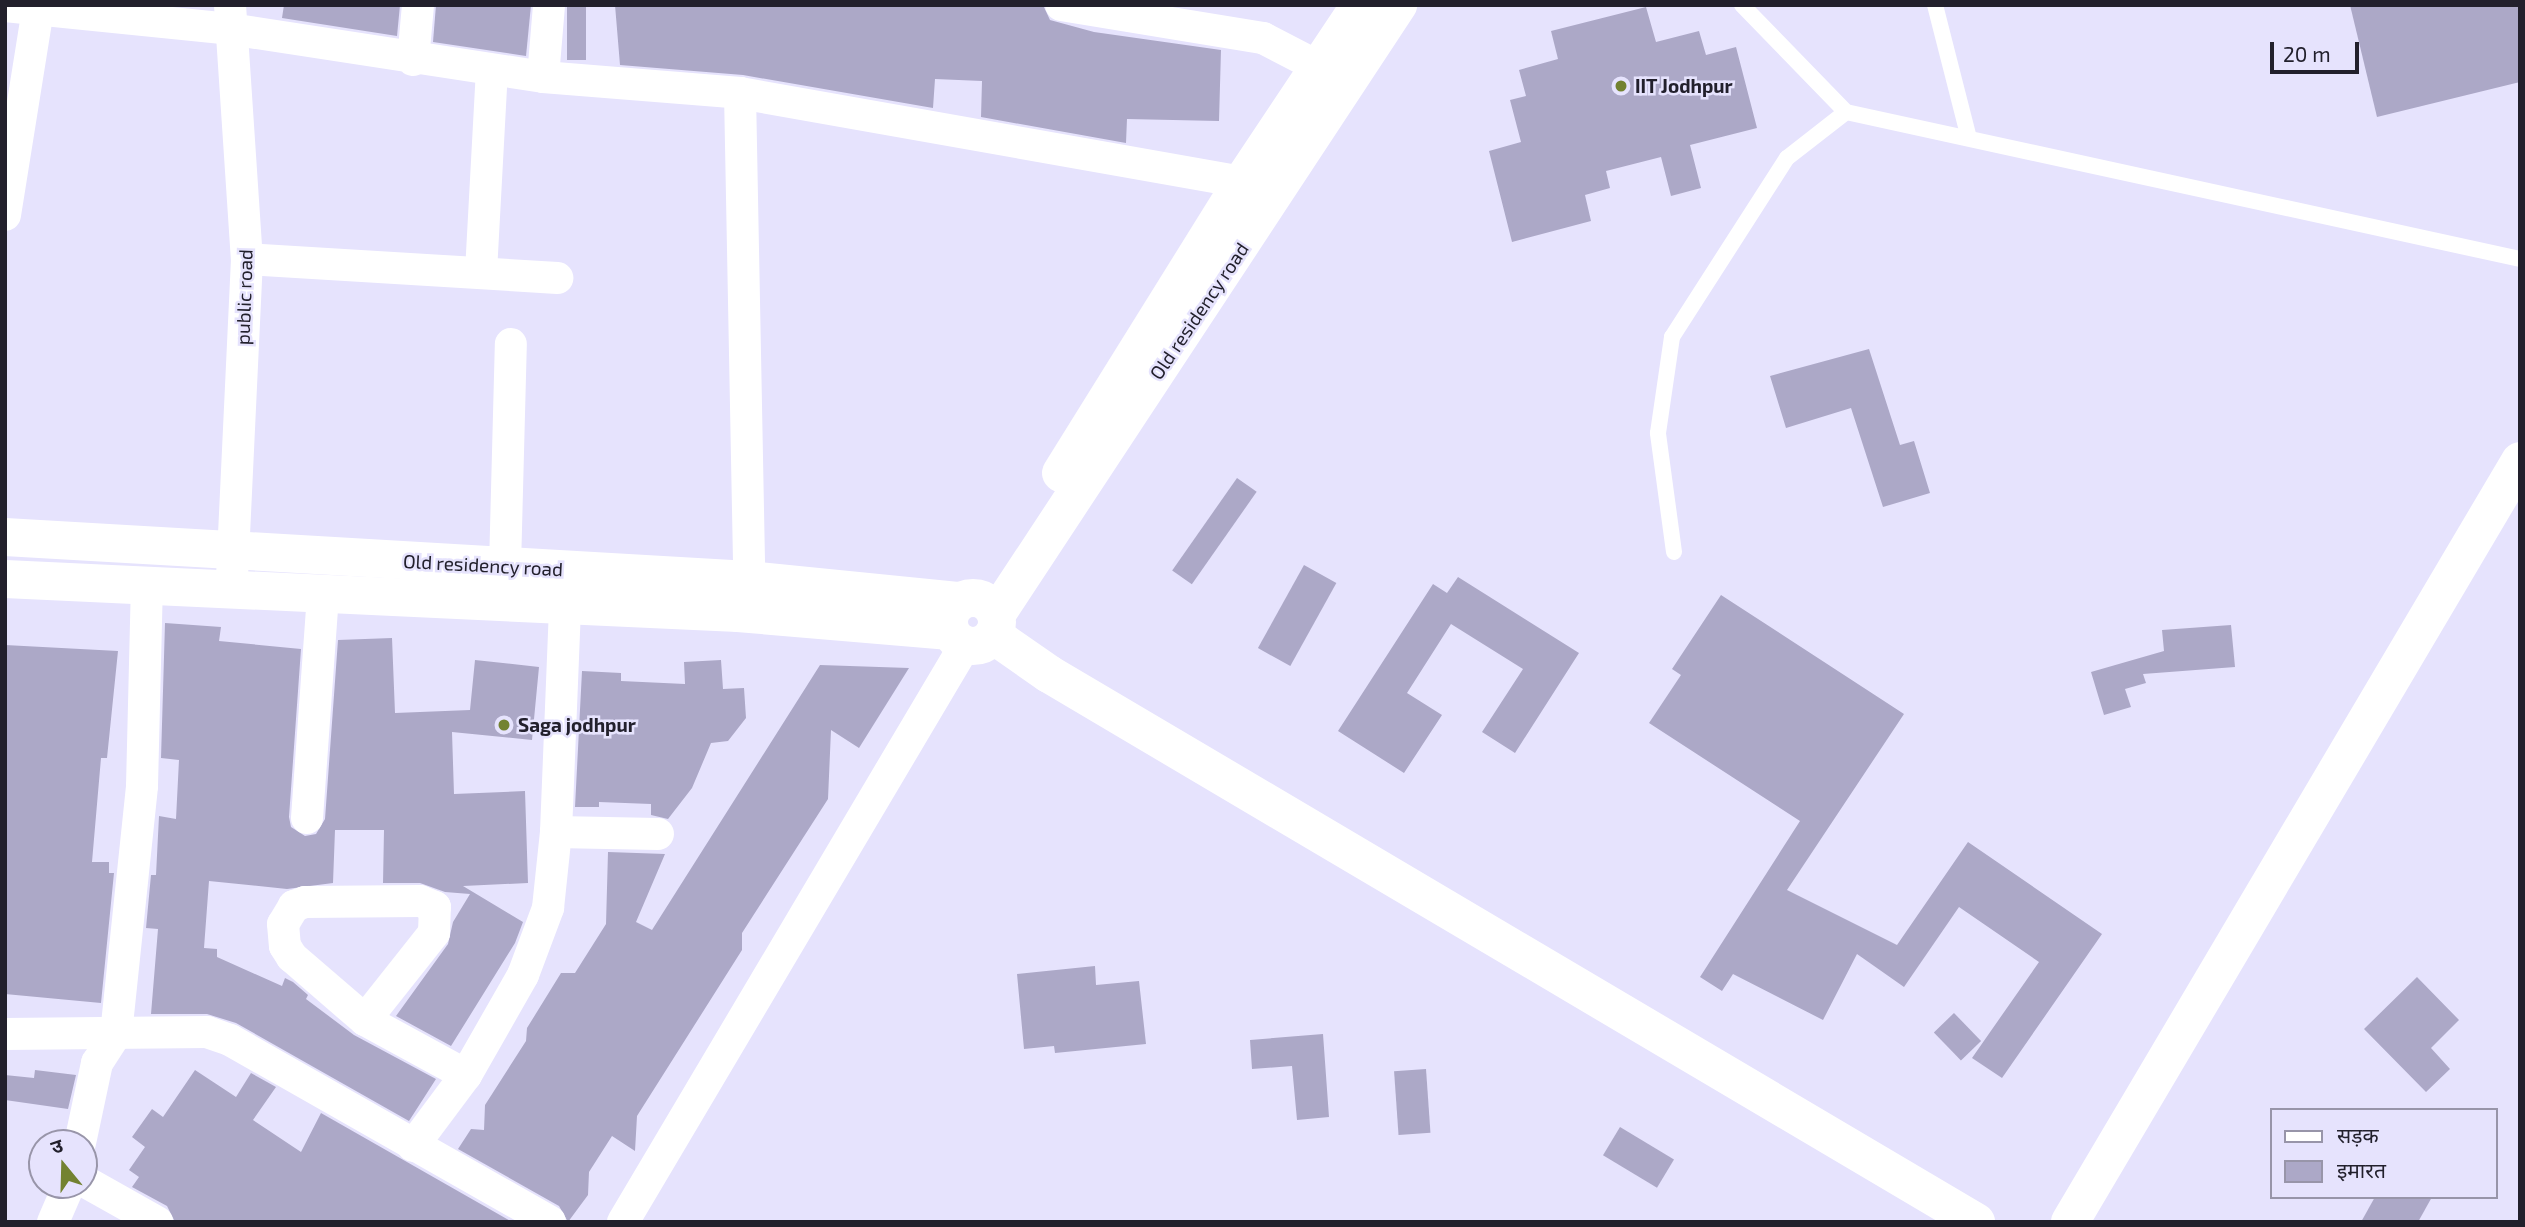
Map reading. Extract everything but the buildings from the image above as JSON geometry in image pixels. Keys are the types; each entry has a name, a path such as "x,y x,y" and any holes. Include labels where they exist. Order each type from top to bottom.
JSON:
{"main road":[{"name":"Old residency road","path":"974,621 1242,182 1360,5"},
{"name":"Old residency road","path":"974,621 1398,5"},
{"path":"2070,1222 2520,461"},
{"name":"Old residency road","path":"5,537 749,580 974,621"},
{"name":"Old residency road","path":"5,579 565,607 974,621"},
{"path":"974,621 1061,681 1976,1222"}],"street":[{"path":"413,60 418,5"},
{"path":"543,77 549,5"},
{"path":"1062,5 1263,38 1319,67"},
{"path":"5,6 230,17 413,60 543,77 740,93 1242,182"},
{"path":"5,215 38,9"},
{"name":"public road","path":"230,17 247,259 231,590"},
{"path":"481,272 492,70"},
{"path":"740,93 749,580"},
{"path":"247,259 557,278"},
{"path":"505,567 511,344"},
{"path":"83,1129 97,1063 116,1034 142,786 147,586"},
{"path":"307,818 323,595"},
{"path":"413,1146 466,1075 537,943 548,908 556,832 565,607"},
{"path":"623,1222 974,621"},
{"path":"556,832 658,834"},
{"path":"365,1020 435,933 435,906 420,901 305,902 293,906 283,925 292,957 365,1020 466,1075"},
{"path":"5,1034 116,1034 181,1030 230,1040 550,1222"},
{"path":"98,1189 157,1222"},
{"path":"53,1222 63,1199"}],"lane":[{"path":"1742,5 1846,111 2520,259"},
{"path":"1935,5 1969,138"},
{"path":"1674,552 1658,433 1672,337 1787,158 1846,111"}],"place":[{"name":"IIT Jodhpur","path":"1621,86"},
{"name":"Saga jodhpur","path":"504,725"}]}
